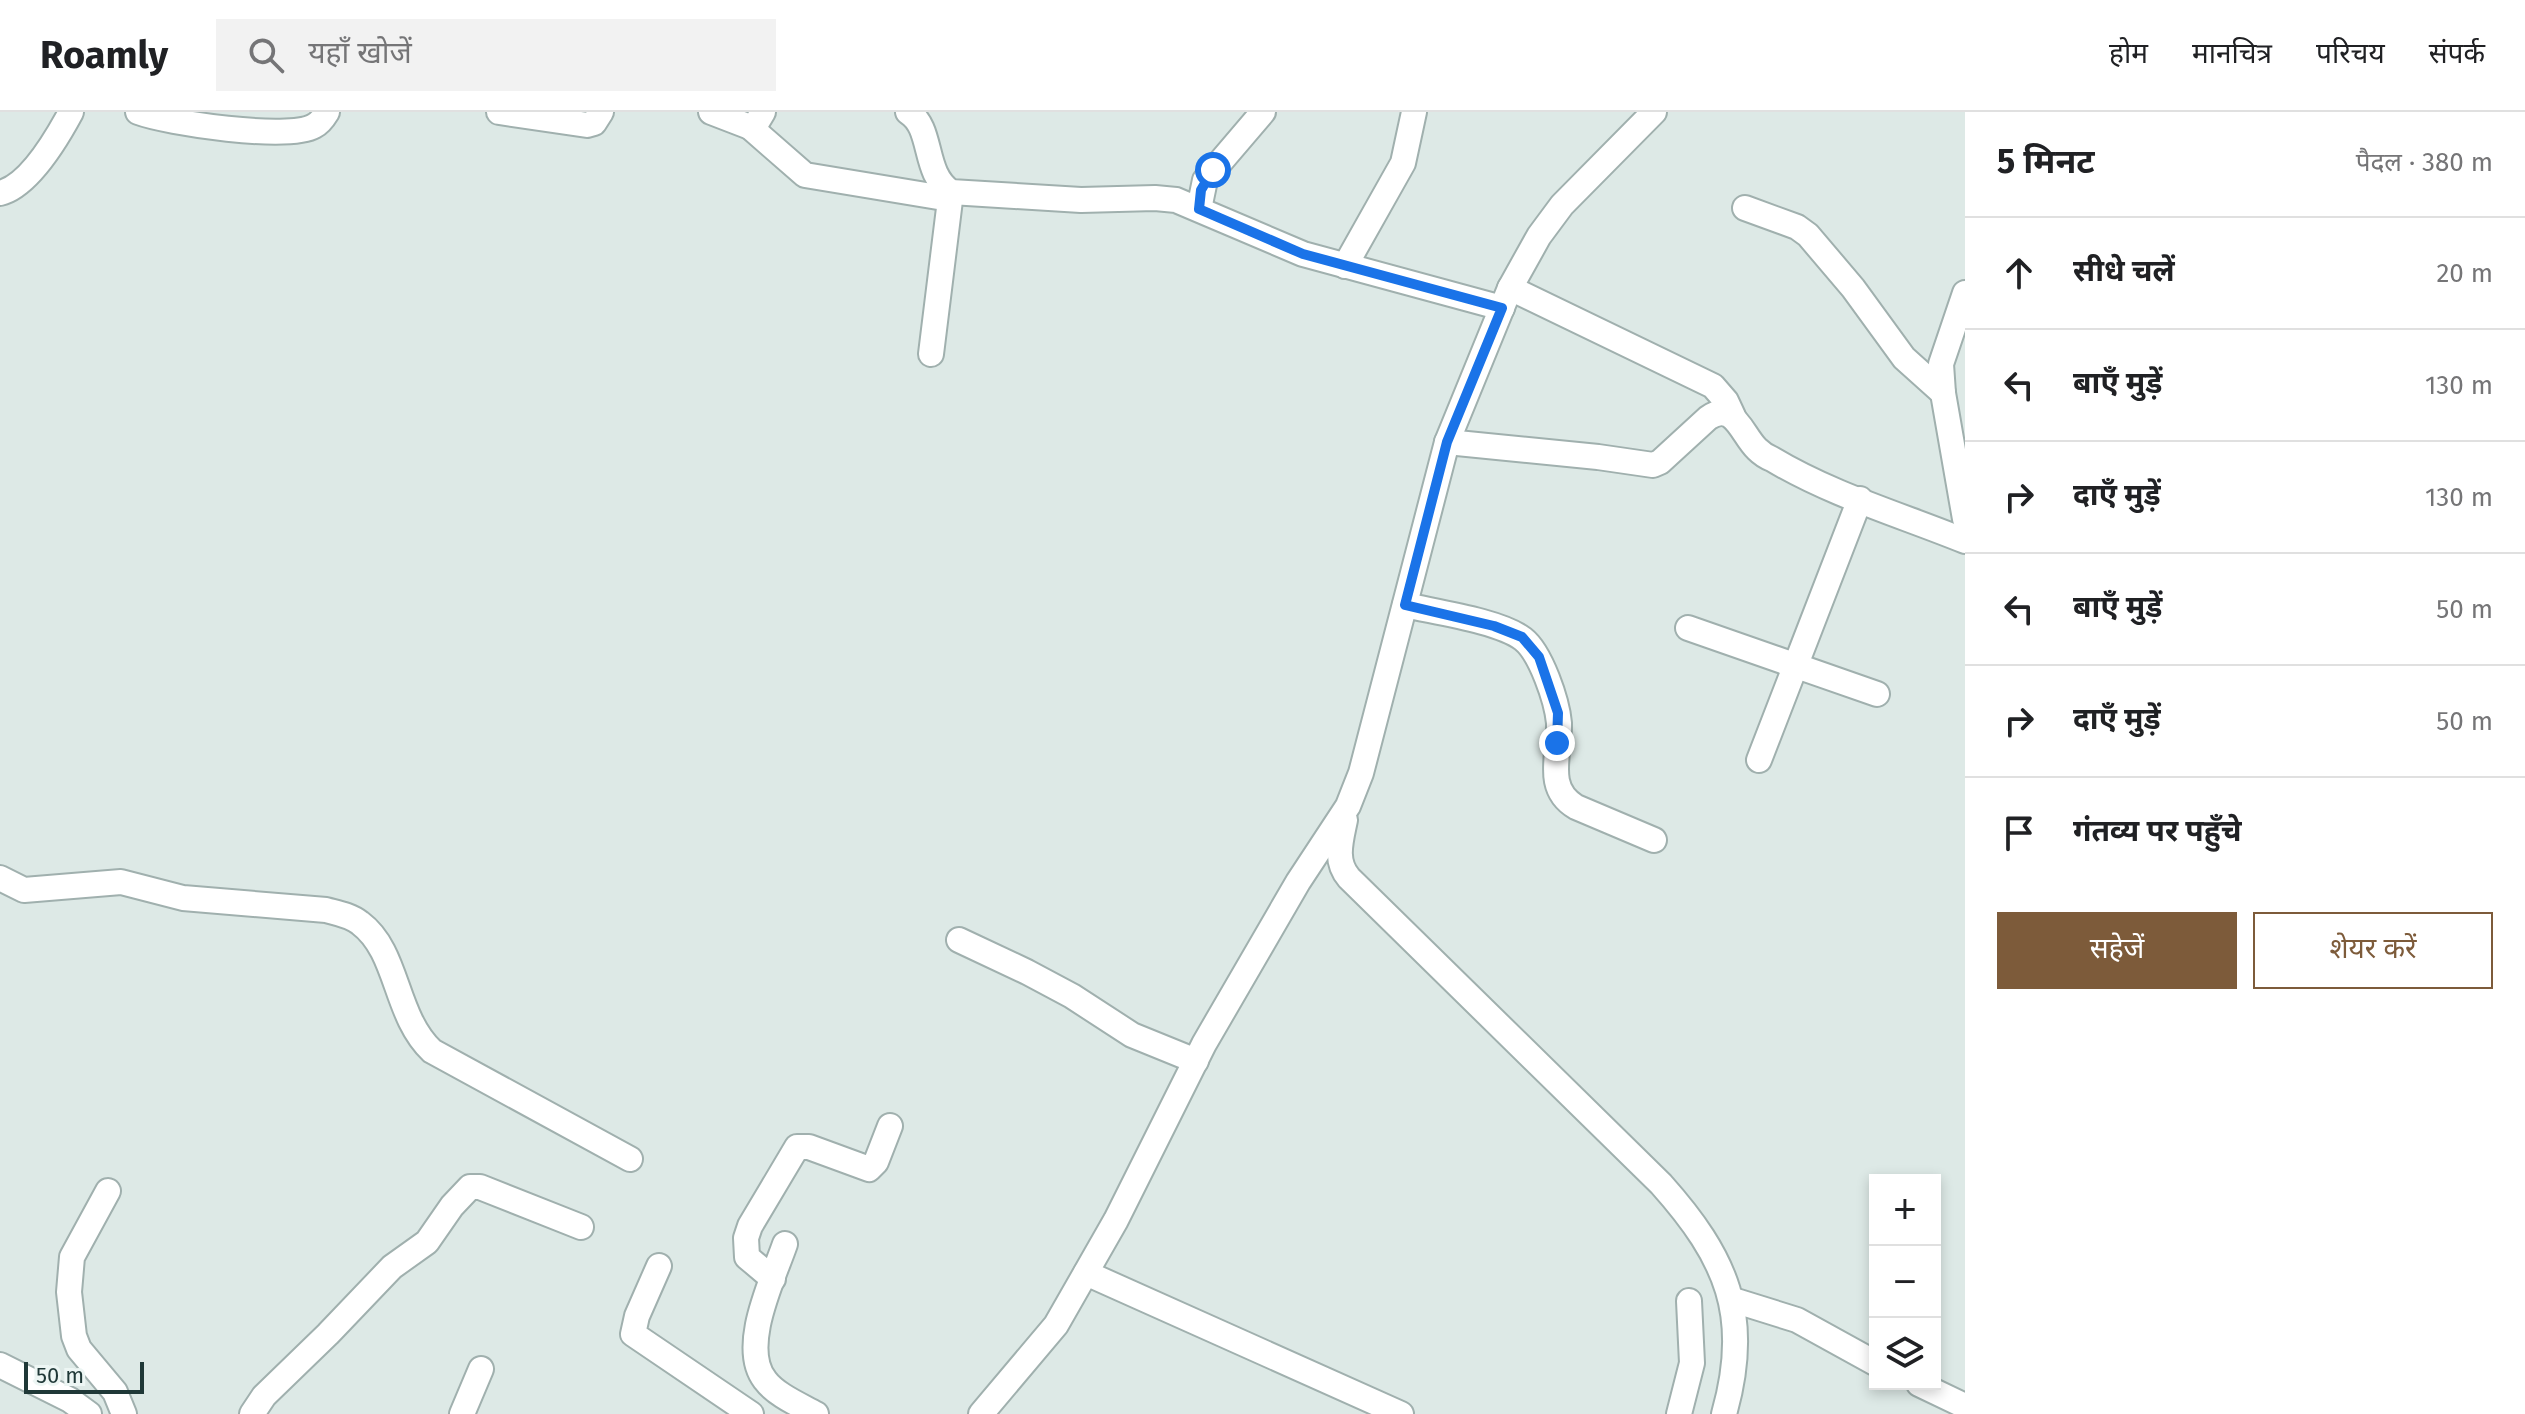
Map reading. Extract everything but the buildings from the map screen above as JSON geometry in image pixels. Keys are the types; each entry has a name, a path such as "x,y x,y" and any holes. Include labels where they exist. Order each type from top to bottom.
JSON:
{"street":[{"path":"0,193 15,188 27,178 71,112"},
{"path":"138,112 176,122 248,131 303,130 314,127 319,115"},
{"path":"499,112 587,125 594,123 601,112"},
{"path":"711,112 757,120 805,175 950,196 1176,200 1303,254 1337,264 1506,298 1713,386 1757,450 1800,474 1965,541"},
{"path":"908,112 916,117 934,173 950,196 931,354"},
{"path":"1199,209 1205,180 1263,112"},
{"path":"1337,264 1403,163 1414,112"},
{"path":"1654,112 1562,205 1539,236 1506,298 1447,442 1361,773 1348,806 1340,846 1342,870 1661,1184 1704,1237 1733,1300 1734,1365 1724,1414"},
{"path":"1745,208 1797,227 1808,235 1853,288 1904,358 1943,393"},
{"path":"1965,293 1941,364 1943,393 1965,519"},
{"path":"1447,442 1653,465 1715,414 1733,416"},
{"path":"1759,760 1860,499"},
{"path":"1405,605 1510,631 1531,646 1539,657 1558,713 1557,788 1566,801 1576,807 1654,840"},
{"path":"1688,628 1877,694"},
{"path":"981,1414 1056,1325 1116,1220 1196,1061 1298,882 1348,806"},
{"path":"0,878 15,887 32,890 121,882 168,895 311,909 349,916 366,928 384,952 401,1004 421,1040 432,1051 630,1159"},
{"path":"959,940 1072,996 1132,1035 1196,1061"},
{"path":"773,1279 747,1257 746,1238 797,1147 809,1147 869,1169 876,1162 890,1126"},
{"path":"252,1414 264,1396 392,1267 427,1242 452,1206 470,1187 480,1187 581,1227"},
{"path":"108,1191 72,1257 69,1292 74,1336 79,1349 115,1392 124,1414"},
{"path":"785,1244 756,1332 755,1352 765,1381 785,1406 816,1414"},
{"path":"659,1266 637,1316 633,1334 751,1414"},
{"path":"1086,1273 1401,1414"},
{"path":"1733,1300 1797,1320 1869,1360"},
{"path":"1679,1414 1692,1363 1689,1301"},
{"path":"0,1365 70,1400 89,1414"},
{"path":"462,1414 481,1369"},
{"path":"1932,1390 1965,1406"}],"route":[{"path":"1213,170 1201,190 1199,209 1303,254 1502,308 1447,442 1405,605 1494,626 1522,637 1539,657 1558,713 1557,743"}]}
